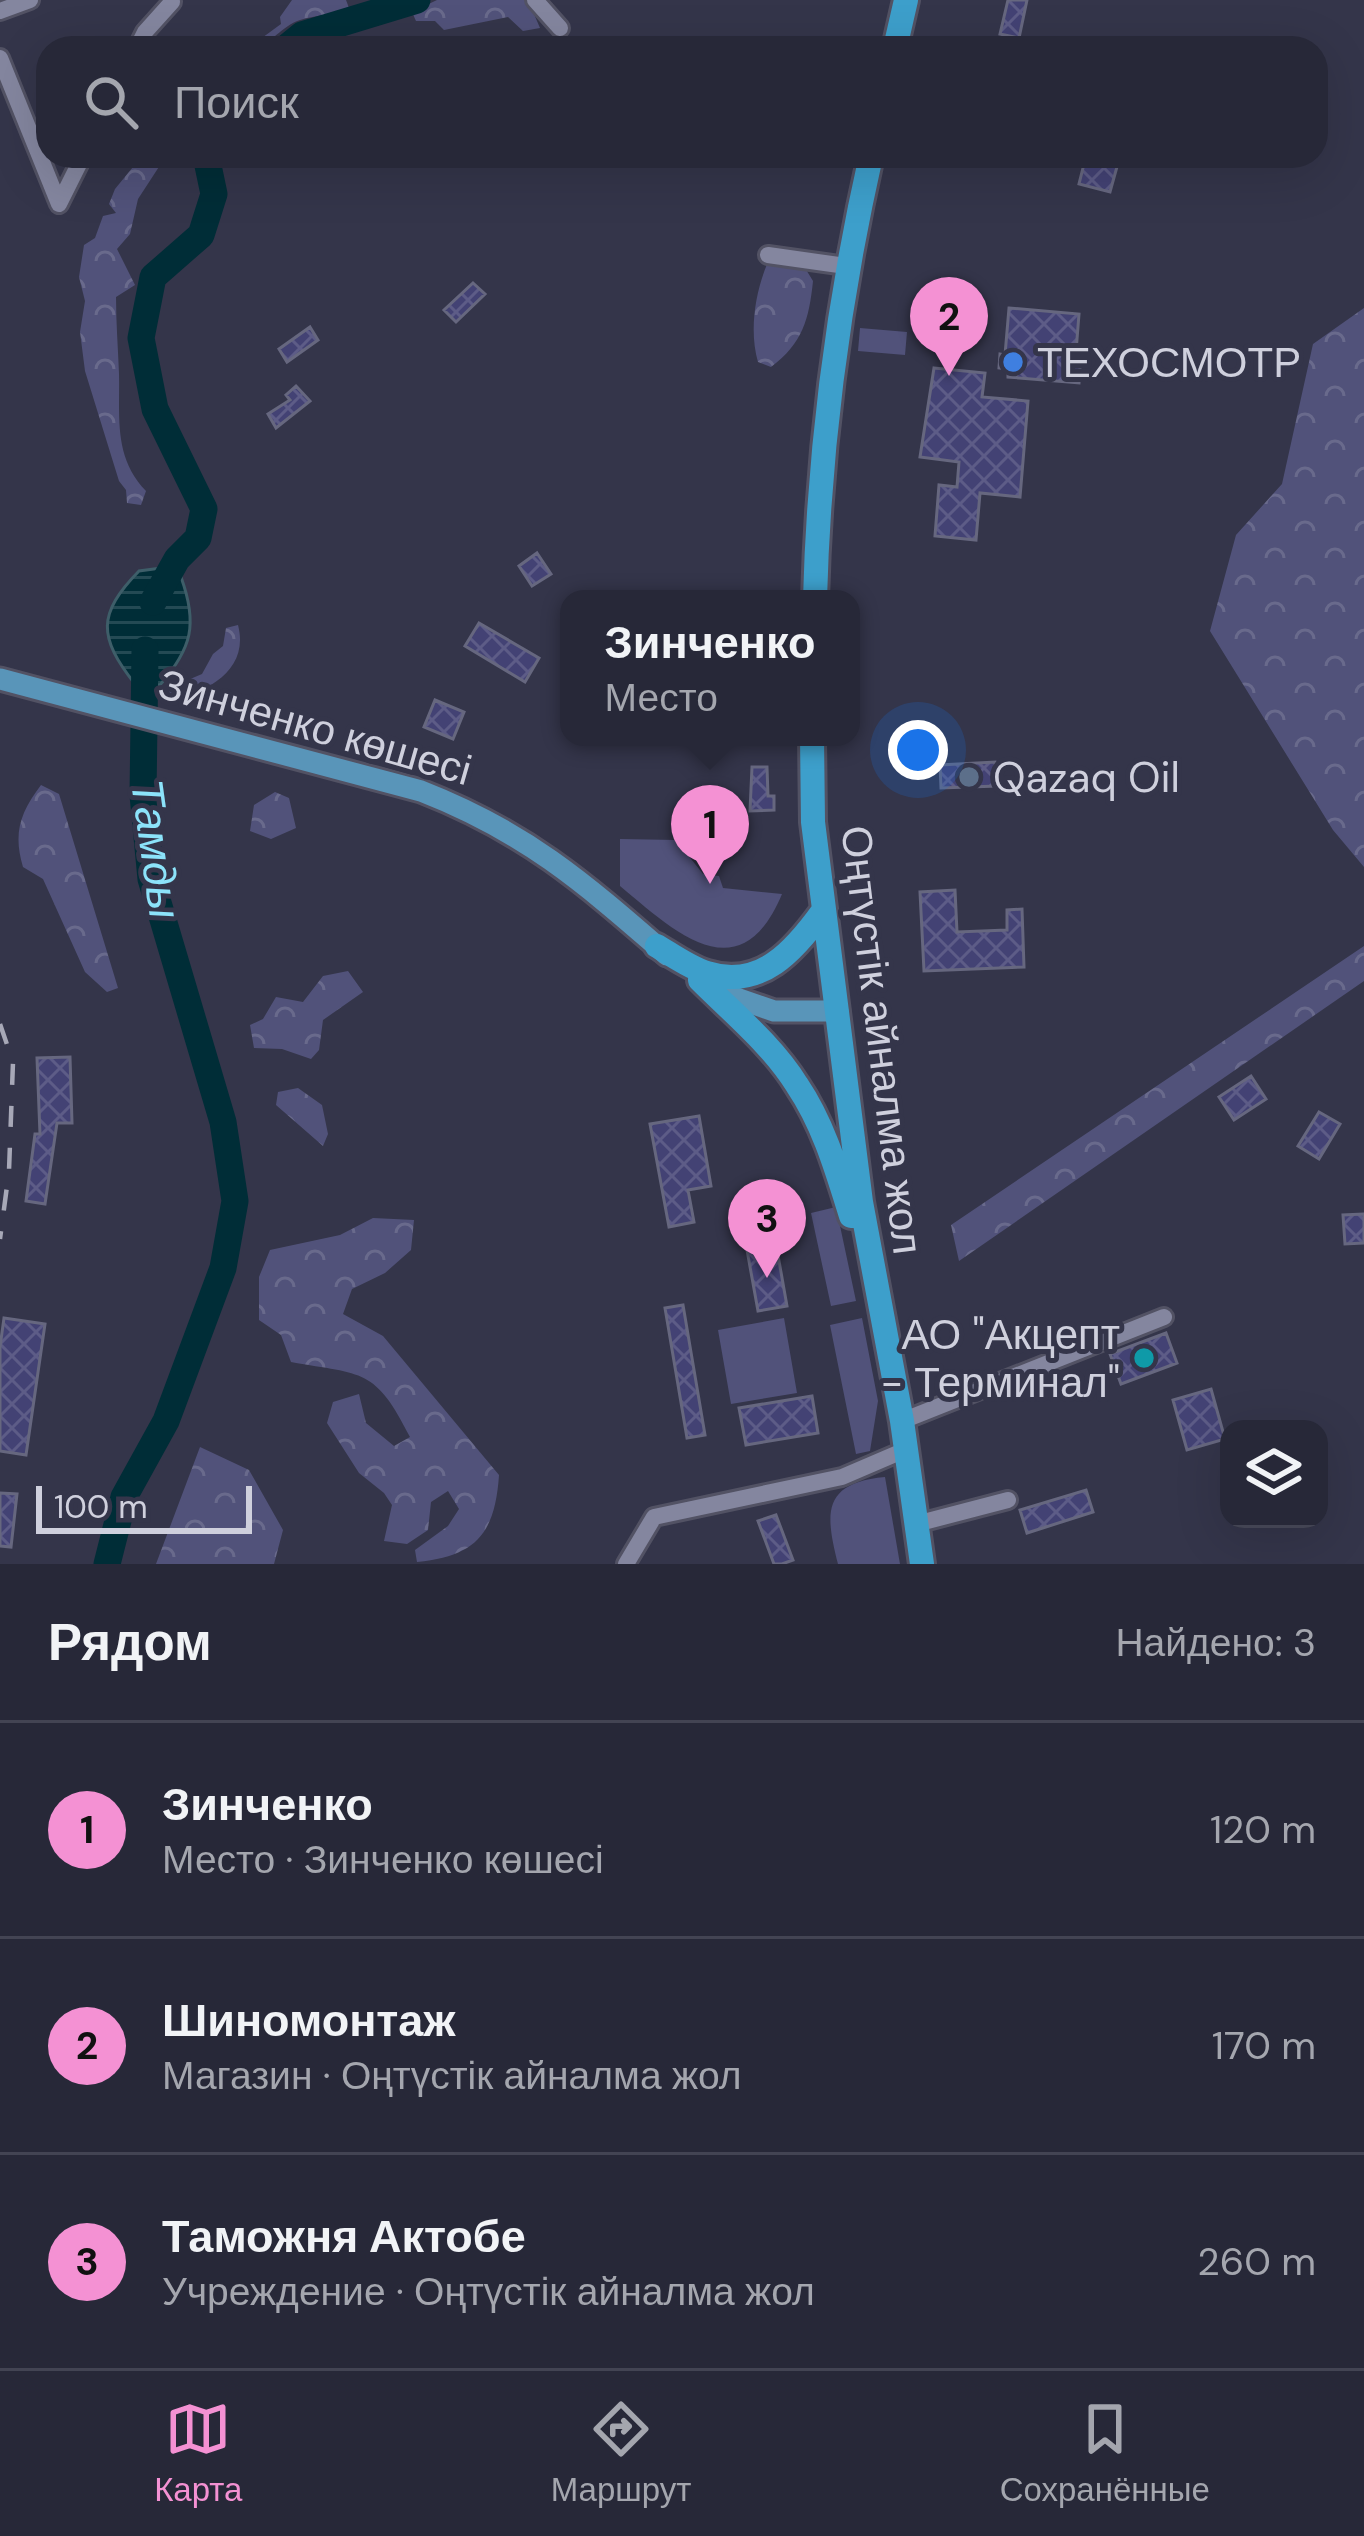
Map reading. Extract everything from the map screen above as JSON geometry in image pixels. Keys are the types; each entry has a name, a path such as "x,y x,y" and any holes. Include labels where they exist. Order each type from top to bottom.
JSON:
{"highway":[{"path":"898,36 906,0"},
{"path":"814,590 817,518 846,266 868,168"},
{"name":"Оңтүстік айналма жол","path":"812,746 813,822 823,911 871,1270 902,1421 922,1564"},
{"path":"656,946 704,973 731,977 769,968 796,949 823,911"},
{"path":"700,980 764,1043 798,1085 825,1136 871,1270"}],"main road":[{"name":"Зинченко көшесі","path":"0,679 421,791 474,812 543,851 700,980 740,1002 774,1011 838,1011"}],"street":[{"path":"0,11 30,0"},
{"path":"535,0 560,28"},
{"path":"146,36 172,2"},
{"path":"0,58 36,147"},
{"path":"44,168 59,204 77,168"},
{"path":"768,256 846,266"},
{"path":"902,1421 1164,1317"},
{"path":"626,1564 654,1517 842,1478 905,1450"},
{"path":"916,1524 1008,1500"}],"green space":[{"path":"292,0 346,0 349,8 300,20 274,36 264,36 281,24 280,17"},
{"path":"437,0 528,0 540,28 523,31 508,17 444,30 435,21 416,21 412,12"},
{"path":"132,168 158,168 138,199 130,234 117,249 135,285 116,297 120,436 128,464 146,491 141,505 127,503 119,481 85,371 80,332 84,245 95,238 103,216 116,213 109,204"},
{"path":"768,262 805,268 813,281 802,329 771,367 758,362 754,338 757,299"},
{"path":"1364,308 1364,867 1333,830 1210,631 1236,535 1282,484 1313,344"},
{"path":"860,328 907,332 905,355 858,351"},
{"path":"238,625 237,655 222,677 196,693 167,702 155,694 202,674 223,646 226,628"},
{"path":"41,785 59,794 118,988 107,992 85,972 43,879 23,867 20,824"},
{"path":"275,792 289,798 296,828 271,839 250,831 254,805"},
{"path":"620,839 676,840 703,874 719,876 723,888 782,894 765,924 747,942 727,948 706,945 662,920 620,886"},
{"path":"1364,946 1364,981 959,1261 951,1225"},
{"path":"348,971 363,992 323,1020 319,1050 311,1059 282,1049 254,1048 250,1025 263,1019 276,997 303,1002 323,976"},
{"path":"298,1088 322,1105 328,1134 323,1146 276,1105 278,1092"},
{"path":"836,1207 856,1301 831,1306 811,1213"},
{"path":"373,1218 414,1220 411,1250 385,1273 352,1289 343,1314 383,1336 499,1475 493,1513 479,1538 437,1559 417,1562 415,1550 448,1526 459,1509 448,1491 431,1502 428,1530 407,1544 384,1541 392,1505 359,1473 327,1423 333,1402 359,1394 366,1423 394,1446 410,1437 387,1398 352,1373 291,1362 281,1335 259,1320 259,1277 270,1250 340,1235"},
{"path":"784,1318 797,1393 731,1404 718,1330"},
{"path":"862,1318 878,1401 870,1451 856,1454 830,1325"},
{"path":"200,1447 249,1470 283,1530 274,1564 156,1564"},
{"path":"885,1477 900,1564 838,1564 831,1530 833,1504 849,1486"}],"shaded area":[{"path":"161,568 181,577 189,608 189,635 160,685 135,684 114,653 107,626 125,586 139,571"}],"building":[{"path":"1008,0 1027,0 1019,36 1000,34"},
{"path":"1083,168 1117,168 1110,192 1079,184"},
{"path":"473,283 485,294 456,322 444,310"},
{"path":"1009,308 1079,314 1079,383 1008,377 1008,369 999,368 1000,354 1005,355"},
{"path":"310,327 318,340 287,362 279,349"},
{"path":"934,368 985,373 982,397 1028,401 1020,497 980,493 976,540 935,536 939,485 957,487 959,462 920,457"},
{"path":"296,386 310,401 276,428 268,414 290,400 286,395"},
{"path":"537,553 551,574 532,586 519,566"},
{"path":"479,623 539,658 525,682 465,646"},
{"path":"435,700 464,712 453,739 424,727"},
{"path":"995,762 997,786 941,788 940,765"},
{"path":"752,767 767,767 768,796 774,796 774,810 750,811"},
{"path":"955,890 957,932 1007,930 1007,910 1022,909 1024,967 924,971 920,892"},
{"path":"70,1057 72,1123 57,1123 45,1204 26,1201 35,1134 40,1134 37,1058"},
{"path":"1251,1076 1266,1099 1234,1120 1219,1097"},
{"path":"1319,1112 1340,1124 1319,1159 1298,1146"},
{"path":"699,1116 711,1186 688,1190 694,1222 669,1227 650,1124"},
{"path":"1364,1214 1364,1243 1345,1244 1343,1215"},
{"path":"776,1244 787,1306 758,1311 747,1250"},
{"path":"683,1305 705,1435 687,1438 665,1308"},
{"path":"4,1318 45,1324 26,1455 0,1451"},
{"name":"АО \"Акцепт - Терминал\"","path":"1166,1333 1177,1363 1121,1384 1110,1354"},
{"path":"1211,1389 1220,1440 1187,1450 1173,1400"},
{"path":"812,1396 818,1433 746,1445 739,1408"},
{"path":"1086,1490 1093,1512 1027,1533 1020,1510"},
{"path":"0,1493 17,1494 11,1547 0,1546"},
{"path":"776,1515 793,1560 782,1564 774,1564 758,1521"}],"waterway":[{"name":"Тамды","path":"301,36 417,0"},
{"name":"Тамды","path":"153,602 177,559 198,538 204,509 155,409 141,338 153,277 201,235 214,194 209,168"},
{"name":"Тамды","path":"107,1564 124,1497 166,1421 223,1268 235,1201 223,1122 151,879 143,795 145,650"}],"railway":[{"path":"0,1024 13,1062 9,1171 0,1239"}],"place":[{"name":"ТЕХОСМОТР","path":"1013,362"},
{"name":"Шиномонтаж","path":"949,376"},
{"name":"Qazaq Oil","path":"969,777"},
{"name":"Зинченко","path":"710,884"},
{"name":"Таможня Актобе","path":"767,1278"},
{"name":"АО \"Акцепт - Терминал\"","path":"1144,1358"}]}
